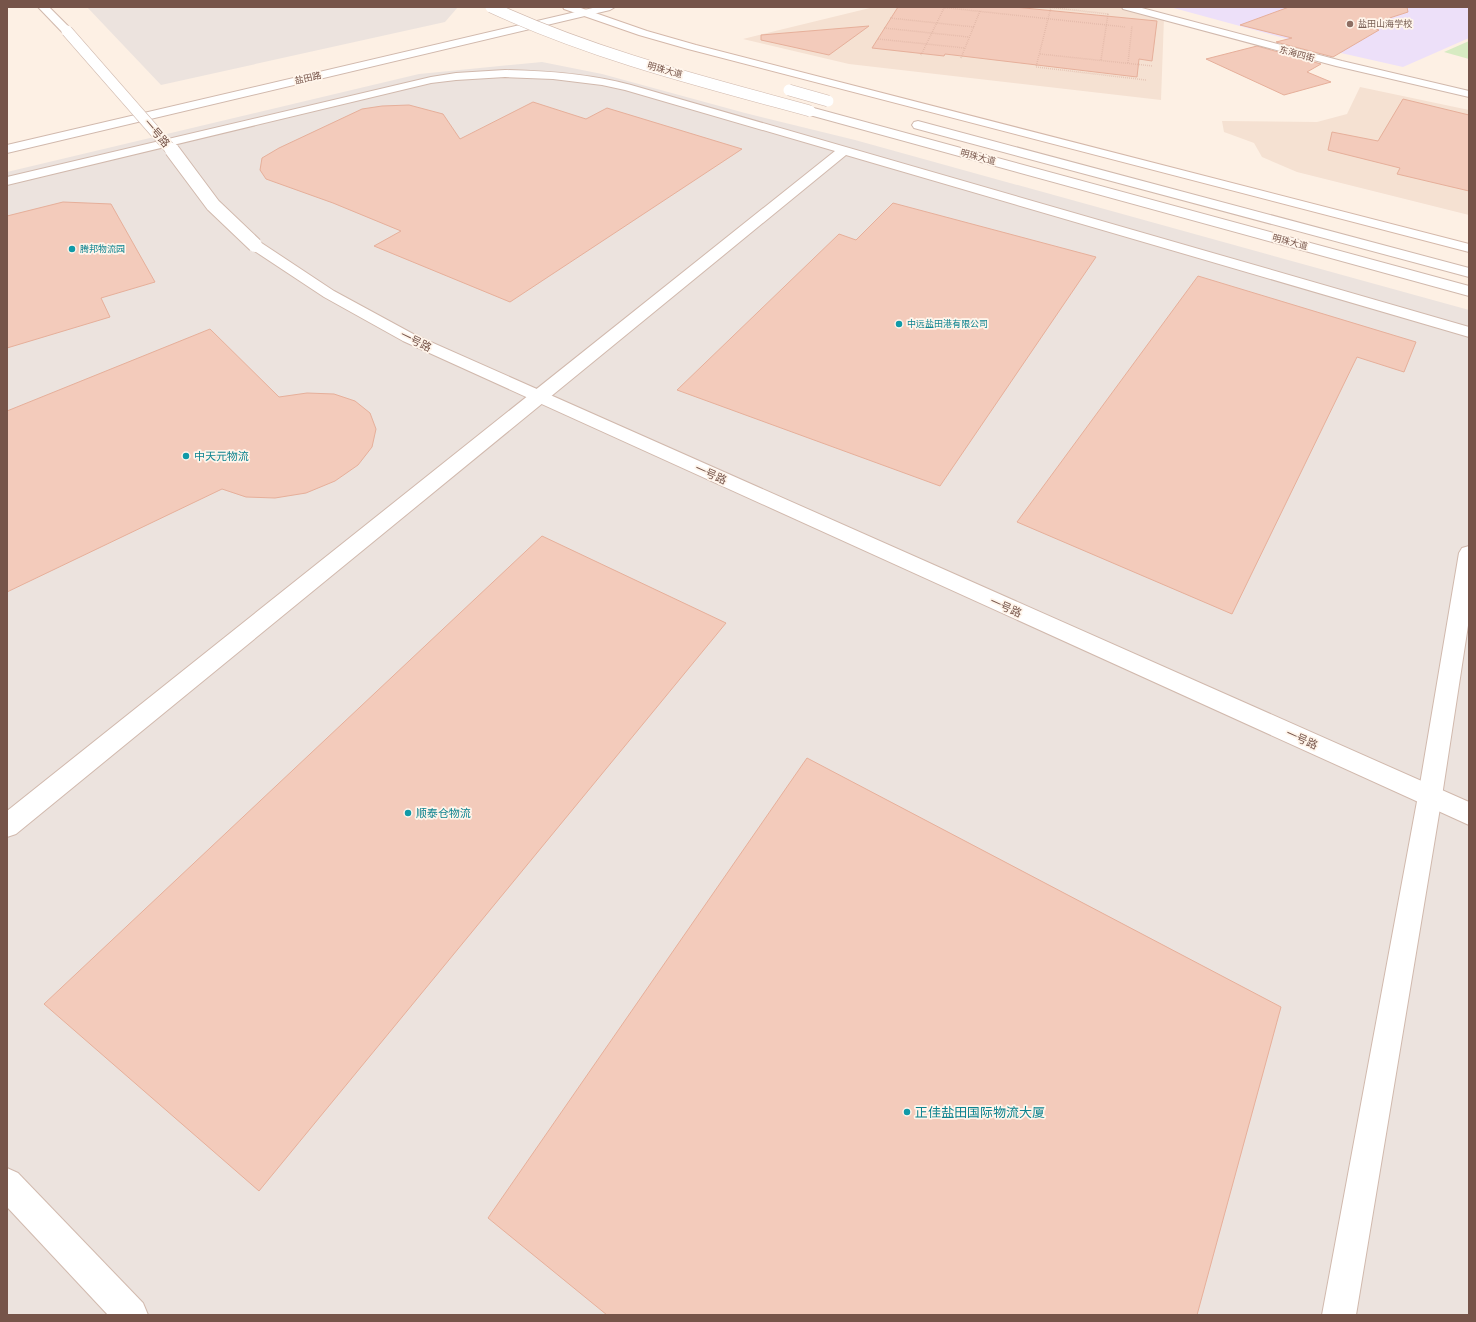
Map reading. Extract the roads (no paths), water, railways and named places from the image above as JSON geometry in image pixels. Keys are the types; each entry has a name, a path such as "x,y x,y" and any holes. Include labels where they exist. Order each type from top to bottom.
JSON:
{"street":[{"name":"一号路","path":"43,7 166,143 212,205 255,245 329,294 408,338 1469,814"},
{"name":"明珠大道","path":"492,7 535,27 634,62 1469,291"},
{"name":"盐田路","path":"92,118 580,9 610,7"},
{"name":"东海四街","path":"1127,7 1316,59 1406,81 1469,94"},
{"name":"东海四街","path":"1147,7 1321,54 1409,75 1469,87"},
{"name":"盐田路","path":"7,149 580,9"},
{"path":"580,9 703,43 1469,238"},
{"path":"580,9 643,34 1469,248"},
{"path":"538,12 571,26"},
{"path":"7,181 431,80 464,75 515,73 575,77 628,87 1469,332"},
{"path":"776,87 844,105"},
{"name":"明珠大道","path":"906,122 1469,273"},
{"path":"7,826 844,150"},
{"path":"1339,1315 1430,796 1469,553"},
{"path":"7,1184 131,1315"}],"place":[{"name":"盐田山海学校","path":"1350,24"},
{"name":"腾邦物流园","path":"72,249"},
{"name":"中远盐田港有限公司","path":"899,324"},
{"name":"中天元物流","path":"186,456"},
{"name":"顺泰仓物流","path":"408,813"},
{"name":"正佳盐田国际物流大厦","path":"907,1112"}]}
